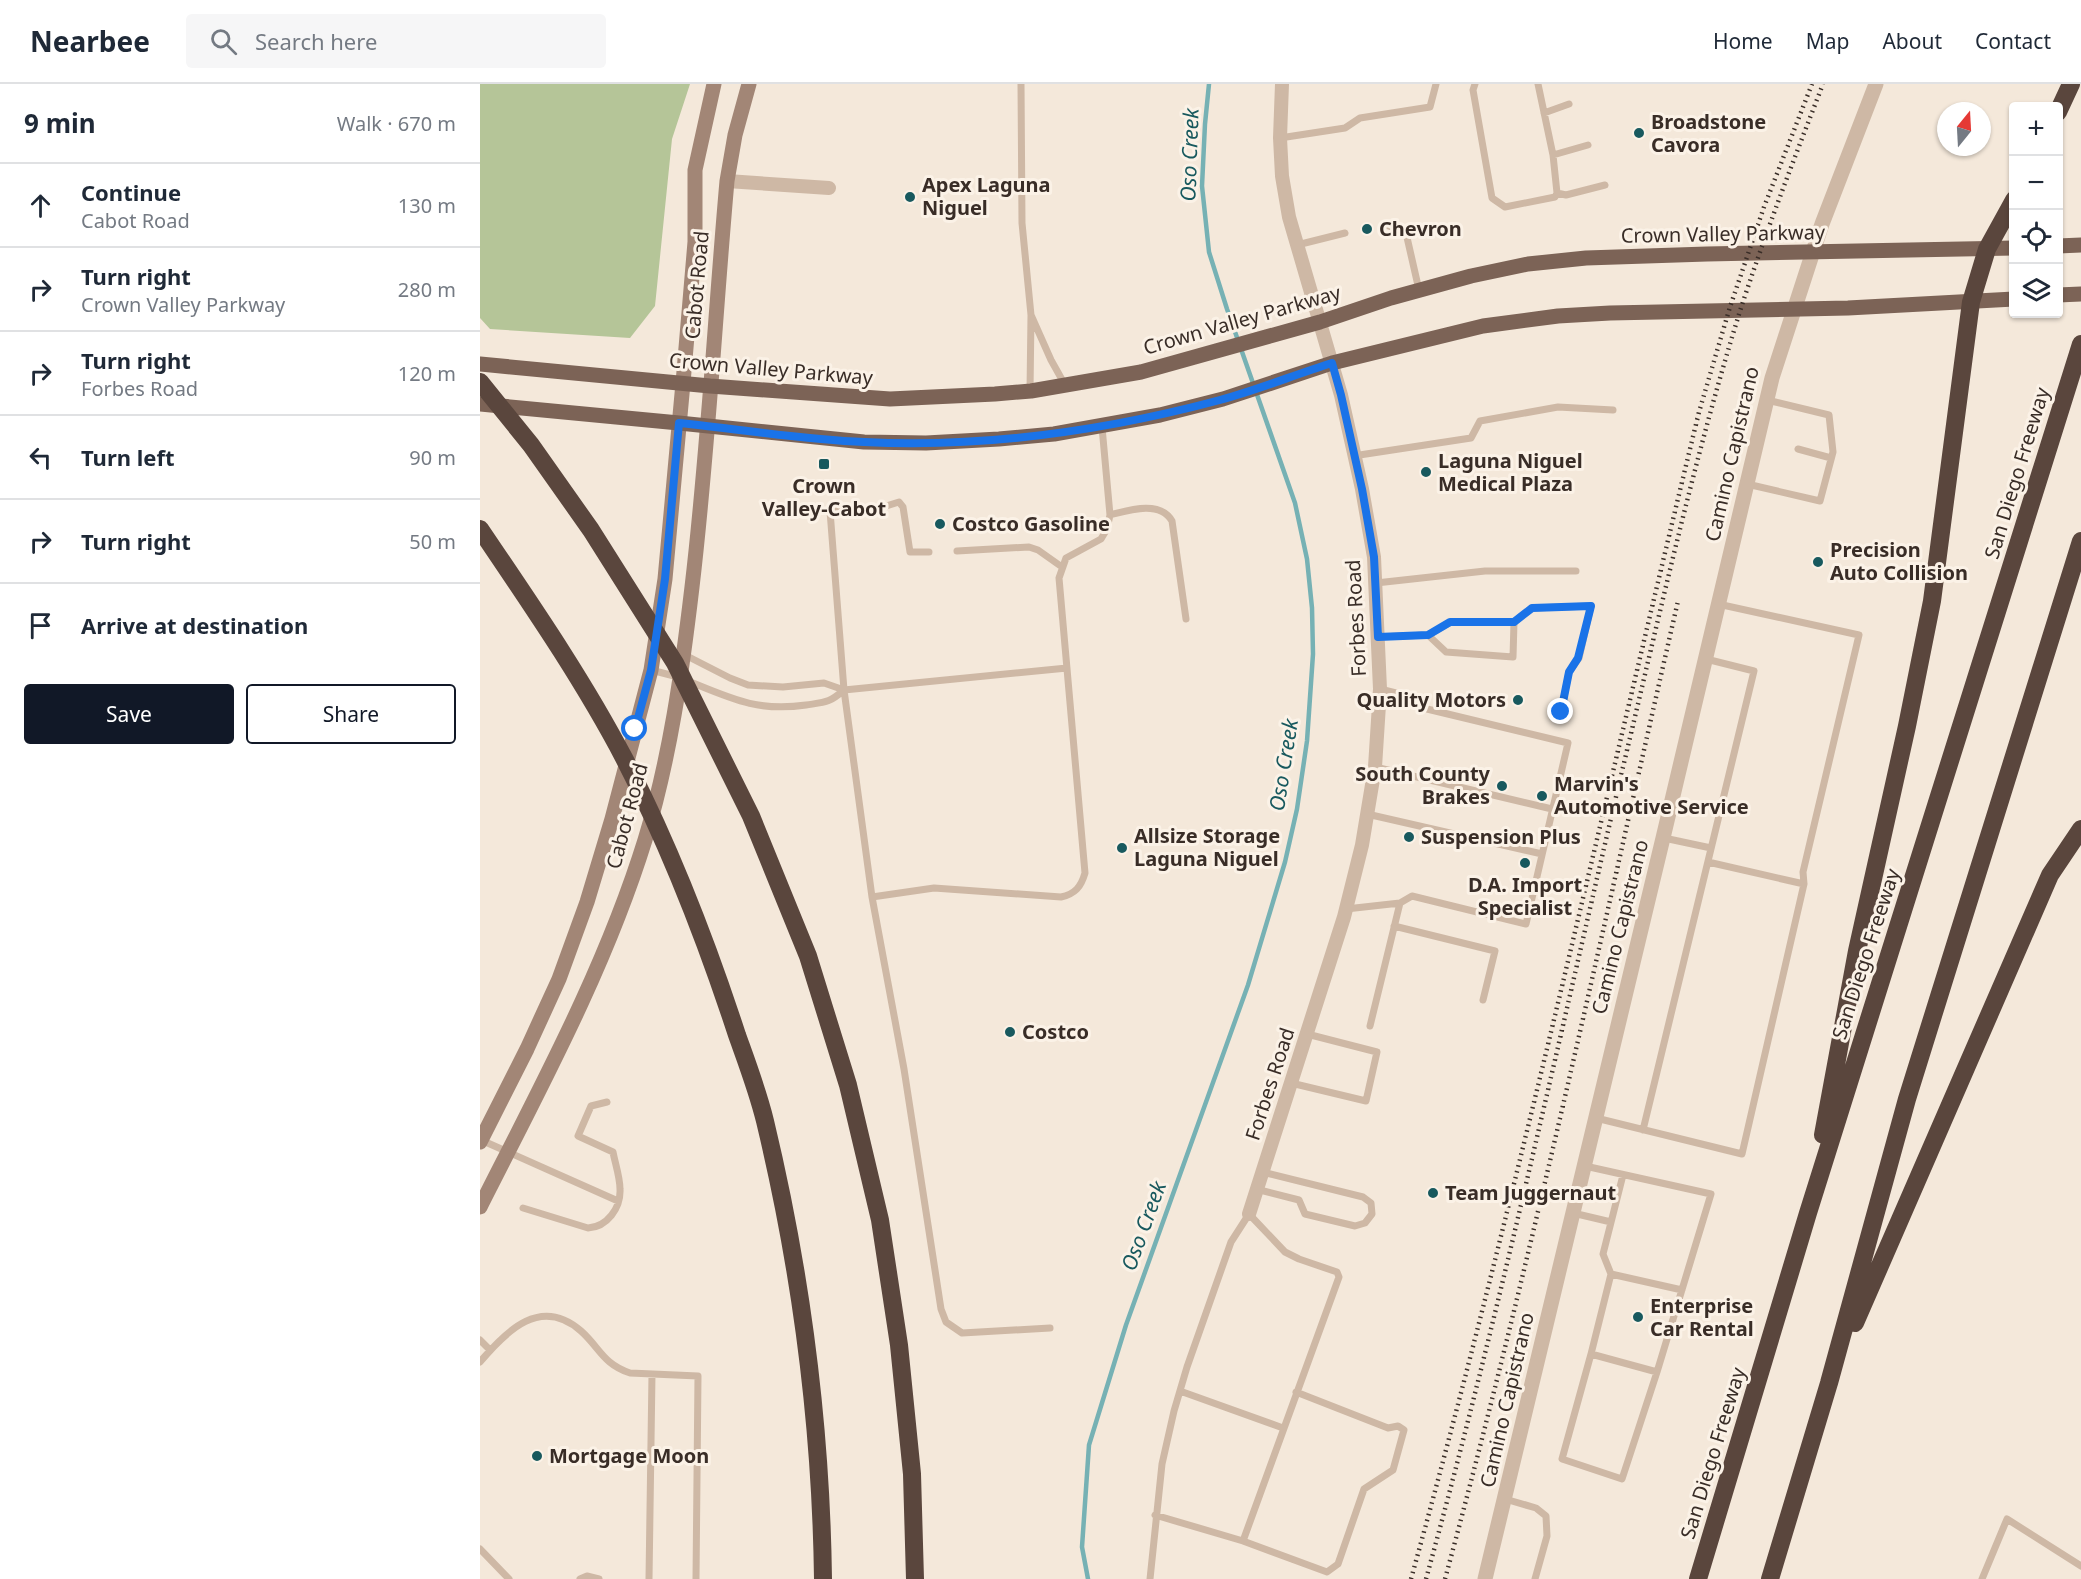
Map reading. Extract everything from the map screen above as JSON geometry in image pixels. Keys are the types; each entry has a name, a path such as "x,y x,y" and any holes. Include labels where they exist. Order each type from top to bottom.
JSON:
{"highway":[{"path":"2063,102 2071,84"},
{"path":"1808,1213 1857,951 1932,601 1971,302 1987,249 2009,208"},
{"name":"San Diego Freeway","path":"1698,1579 1808,1213 2081,344"},
{"path":"480,382 531,445 591,530 675,663 751,816 808,957 848,1085 880,1220 898,1345 912,1474 915,1579"},
{"path":"480,529 556,641 623,756 655,822 711,954 765,1118 803,1319 815,1419 822,1511 823,1579"},
{"path":"1770,1579 1829,1383 1907,1099 2081,541"},
{"path":"1829,1383 2050,875 2081,829"}],"main road":[{"name":"Cabot Road","path":"481,1141 554,988 587,902 612,819 651,670 665,579 683,383 695,242 695,170 714,84"},
{"name":"Cabot Road","path":"480,1207 606,948 645,838 665,758 681,678 697,542 727,181 735,135 749,84"},
{"path":"2063,246 2081,245"},
{"name":"Crown Valley Parkway","path":"480,364 710,386 890,399 1029,391 1141,372 1320,322 1419,290 1528,264 1586,258 1707,254 2009,248"},
{"path":"2063,295 2081,294"},
{"path":"480,404 864,442 926,443 1054,434 1102,427 1222,399 1332,363 1483,326 1558,316 1848,308 2009,299"}],"street":[{"name":"Forbes Road","path":"1249,1214 1346,909 1375,768 1380,689 1374,557 1362,489 1341,395 1297,245 1282,177 1280,138 1282,84"},
{"name":"Camino Capistrano","path":"1485,1579 1767,400 1785,332 1822,224 1876,84"},
{"path":"727,181 829,188"}],"lane":[{"path":"1021,84 1022,223 1030,315 1029,391"},
{"path":"1280,138 1345,128 1360,118 1430,107 1436,84"},
{"path":"1475,84 1473,90 1492,198 1505,207 1555,197 1557,193 1553,155 1538,84"},
{"path":"1544,112 1569,104"},
{"path":"1553,155 1588,145"},
{"path":"1557,193 1566,195 1605,185"},
{"path":"1389,226 1406,233 1419,290"},
{"path":"1297,245 1345,233"},
{"path":"1030,315 1065,386"},
{"path":"1747,484 1820,501 1833,452 1829,415 1767,400"},
{"path":"1353,456 1471,438 1480,421 1549,408 1613,410"},
{"path":"872,897 934,888 1061,897 1071,895 1077,890 1085,873 1059,578 1066,558 1101,540 1107,529 1110,515 1102,427"},
{"path":"1798,449 1831,458"},
{"path":"929,552 910,552 902,504 894,502 870,511 830,511 844,690 872,897 904,1069 941,1309 946,1322 962,1333 1050,1328"},
{"path":"1110,515 1142,509 1158,509 1167,513 1172,521 1186,620"},
{"path":"957,551 1029,547 1038,550 1062,567"},
{"path":"1376,584 1485,571 1576,571"},
{"path":"1596,1118 1742,1154 1804,884 1803,872 1859,635 1718,604"},
{"path":"1378,637 1428,635 1450,622 1514,622 1532,608 1591,606 1578,658 1569,672 1561,712"},
{"path":"1428,635 1446,652 1513,657 1514,622"},
{"path":"655,644 684,654 748,685 783,687 824,683 844,690 1067,668"},
{"path":"1643,1130 1754,671 1706,659"},
{"path":"651,670 681,678 752,706 769,708 789,708 831,702 844,690"},
{"path":"1346,909 1400,903 1412,896 1526,924 1568,743 1427,709 1400,694 1380,689"},
{"path":"1375,768 1552,809"},
{"path":"1367,814 1542,854"},
{"path":"1664,838 1711,848"},
{"path":"1708,861 1804,884"},
{"path":"1370,1026 1400,903"},
{"path":"1394,926 1495,951 1483,1000"},
{"path":"1291,1083 1366,1101 1377,1052 1307,1034"},
{"path":"523,1208 588,1228 599,1228 606,1222 618,1201 621,1189 613,1152 578,1136 591,1106 607,1102"},
{"path":"481,1141 618,1201"},
{"path":"1584,1166 1711,1194 1689,1271 1622,1479 1562,1459 1611,1274 1603,1254 1623,1175"},
{"path":"1257,1189 1299,1200 1305,1214 1355,1226 1365,1223 1372,1214 1371,1203 1363,1197 1262,1172"},
{"path":"1573,1213 1611,1222"},
{"path":"1150,1579 1162,1464 1180,1391 1231,1242 1249,1214 1285,1252 1337,1272 1339,1277 1243,1541"},
{"path":"1611,1274 1682,1290"},
{"path":"480,1362 490,1350 529,1319 543,1315 557,1318 580,1330 604,1358 622,1370 630,1373 698,1376 696,1579"},
{"path":"480,1340 490,1350"},
{"path":"1591,1354 1657,1372"},
{"path":"649,1579 652,1374"},
{"path":"1180,1391 1283,1428"},
{"path":"1155,1515 1243,1541 1327,1572 1338,1564 1364,1489 1393,1470 1404,1430 1398,1426 1388,1428 1296,1392"},
{"path":"1505,1499 1536,1508 1546,1516 1546,1536 1535,1579"},
{"path":"1982,1579 2007,1519 2081,1566"},
{"path":"480,1549 509,1579"},
{"path":"580,1579 587,1576 599,1579"}],"green space":[{"path":"480,84 690,84 672,139 655,306 630,338 490,329 480,318"}],"waterway":[{"name":"Oso Creek","path":"1088,1579 1082,1547 1089,1445 1126,1325 1248,985 1285,862 1297,809 1307,741 1313,654 1312,608 1307,559 1295,503 1209,252 1202,186 1209,84"}],"railway":[{"path":"1411,1579 1488,1289 1699,412 1730,307 1764,207 1812,84"},
{"path":"1426,1579 1508,1260 1696,465 1740,311 1823,84"},
{"path":"1445,1579 1538,1213 1678,601"}],"place":[{"name":"Broadstone Cavora","path":"1639,133"},
{"name":"Apex Laguna Niguel","path":"910,197"},
{"name":"Chevron","path":"1367,229"},
{"name":"Crown Valley-Cabot","path":"824,464"},
{"name":"Laguna Niguel Medical Plaza","path":"1426,472"},
{"name":"Costco Gasoline","path":"940,524"},
{"name":"Precision Auto Collision","path":"1818,562"},
{"name":"Quality Motors","path":"1518,700"},
{"name":"South County Brakes","path":"1502,786"},
{"name":"Marvin's Automotive Service","path":"1542,796"},
{"name":"Suspension Plus","path":"1409,837"},
{"name":"Allsize Storage Laguna Niguel","path":"1122,848"},
{"name":"D.A. Import Specialist","path":"1525,863"},
{"name":"Costco","path":"1010,1032"},
{"name":"Team Juggernaut","path":"1433,1193"},
{"name":"Enterprise Car Rental","path":"1638,1317"},
{"name":"Mortgage Moon","path":"537,1456"}],"route":[{"path":"635,729 651,670 665,579 679,423 864,442 926,443 1054,434 1160,415 1222,399 1332,363 1362,489 1374,557 1378,637 1428,635 1450,622 1514,622 1532,608 1591,606 1578,658 1569,672 1561,712"}]}
